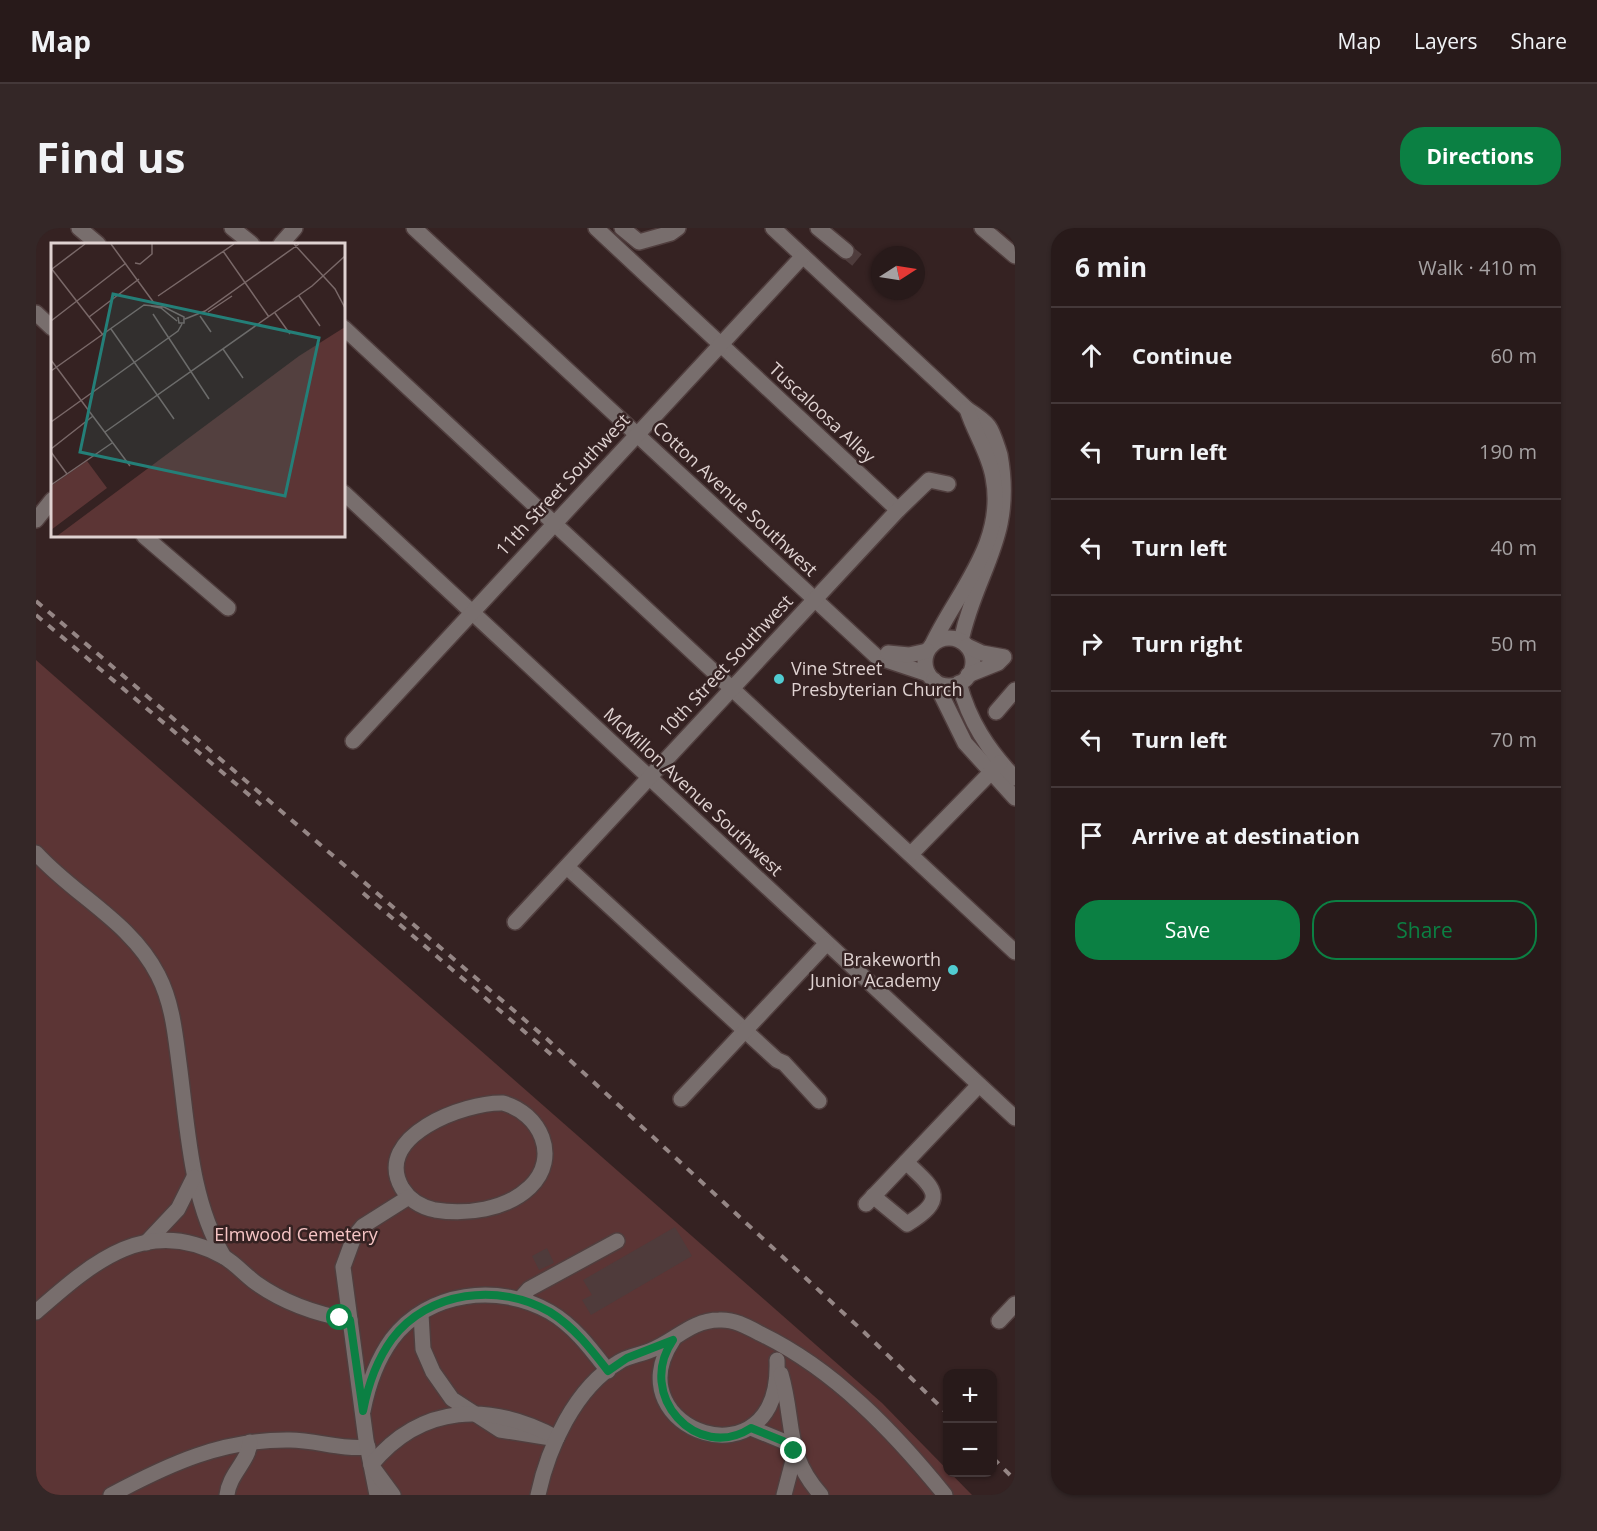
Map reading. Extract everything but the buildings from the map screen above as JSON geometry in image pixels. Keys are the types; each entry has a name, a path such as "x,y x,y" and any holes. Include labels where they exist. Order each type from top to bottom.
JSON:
{"street":[{"path":"80,228 97,243"},
{"path":"231,228 251,243"},
{"path":"282,243 296,228"},
{"name":"Cotton Avenue Southwest","path":"414,228 877,657 931,677"},
{"name":"Tuscaloosa Alley","path":"596,228 898,510"},
{"path":"622,228 639,242 671,233 678,228"},
{"path":"773,228 967,409 989,423 1012,481 1003,545 964,626 964,644 972,661 964,679 974,725 995,768 1015,798"},
{"path":"818,228 846,250"},
{"path":"982,228 1015,256"},
{"name":"11th Street Southwest","path":"353,741 803,256"},
{"path":"36,312 51,327"},
{"path":"345,329 1015,951"},
{"path":"967,409 993,482 993,529 983,556 948,612 925,658 931,677 955,726 995,768 1015,778"},
{"name":"10th Street Southwest","path":"516,922 898,510 929,480 948,484"},
{"path":"993,482 1012,481"},
{"name":"McMillon Avenue Southwest","path":"345,494 1015,1118"},
{"path":"36,520 51,501"},
{"path":"145,537 228,608"},
{"path":"873,651 909,655 930,648 946,638 982,653 1009,653"},
{"path":"931,677 948,685 998,663 1009,653"},
{"path":"996,712 1015,690"},
{"path":"911,855 995,768"},
{"path":"36,853 135,941 161,981 171,1007 203,1216 224,1257"},
{"path":"567,867 777,1060 784,1063 819,1101"},
{"path":"681,1099 826,944"},
{"path":"906,1162 933,1188 935,1195 933,1201 907,1224 870,1200 906,1162 979,1085"},
{"path":"503,1103 527,1114 539,1128 545,1147 543,1165 536,1181 520,1195 489,1208 458,1212 428,1208 409,1197 398,1177 401,1151 415,1134 438,1118 474,1106 503,1103"},
{"path":"146,1243 178,1209 195,1174"},
{"path":"377,1495 368,1447 343,1267 354,1237 363,1226 409,1197"},
{"path":"520,1299 529,1289 617,1241"},
{"path":"36,1312 98,1261 116,1251 146,1243 183,1243 224,1257 276,1295 312,1311 350,1320"},
{"path":"363,1411 371,1378 384,1351 400,1330 421,1314 445,1301 466,1296 490,1294 520,1299 560,1319 583,1340 608,1371"},
{"path":"999,1321 1015,1304"},
{"path":"421,1314 423,1349 433,1372 450,1397 475,1414"},
{"path":"538,1495 546,1464 557,1438 585,1394 608,1371 627,1358 673,1340 693,1326 718,1319 734,1322 777,1342 814,1365 862,1405 906,1449 945,1495"},
{"path":"673,1340 664,1356 659,1377 668,1406 680,1421 703,1433 719,1436 736,1434 751,1428 772,1403 778,1381 777,1342"},
{"path":"777,1360 786,1394 795,1453 805,1474 821,1495"},
{"path":"445,1416 450,1397"},
{"path":"371,1465 405,1432 445,1416 475,1414 522,1420 557,1438"},
{"path":"751,1428 783,1441 795,1453"},
{"path":"111,1495 188,1457 250,1442 314,1441 355,1448 368,1447"},
{"path":"227,1495 230,1480 247,1454 250,1442"},
{"path":"784,1495 795,1453"},
{"path":"371,1465 393,1495"}],"green space":[{"name":"Elmwood Cemetery","path":"36,660 882,1403 943,1465 943,1477 954,1477 972,1495 36,1495"}],"tunnel":[{"path":"846,251 857,260"}],"railway":[{"path":"36,601 547,1039 865,1333 943,1409"},
{"path":"36,615 261,805"},
{"path":"363,893 554,1057"},
{"path":"997,1462 1015,1480"}],"place":[{"name":"Vine Street Presbyterian Church","path":"779,679"},
{"name":"Brakeworth Junior Academy","path":"953,970"}],"route":[{"path":"340,1318 350,1320 363,1411 377,1364 392,1340 408,1322 445,1301 490,1294 520,1299 560,1319 583,1340 608,1371 627,1358 673,1340 664,1356 659,1377 663,1396 673,1414 680,1421 703,1433 719,1436 728,1436 751,1428 783,1441 795,1453 794,1451"}]}
